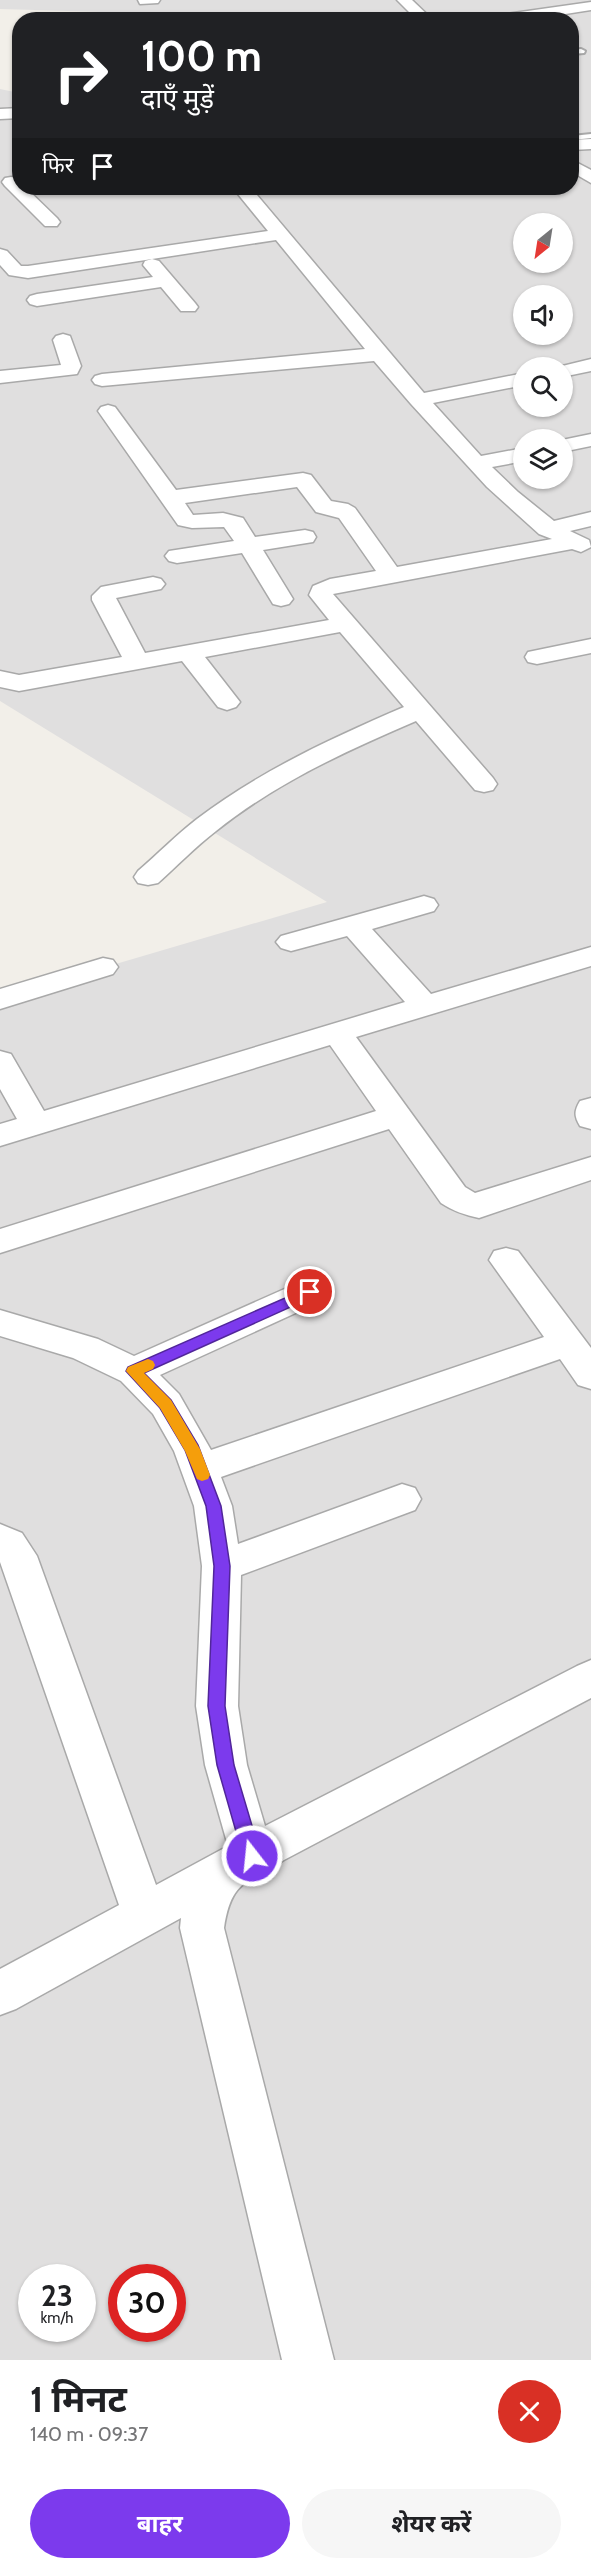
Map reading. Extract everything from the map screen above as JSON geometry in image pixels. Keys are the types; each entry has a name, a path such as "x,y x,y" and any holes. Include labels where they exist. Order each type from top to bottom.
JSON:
{"street":[{"path":"404,0 417,12"},
{"path":"549,12 591,6"},
{"path":"23,195 51,222"},
{"path":"248,195 418,400 477,464 547,529 582,546"},
{"path":"16,271 28,272 281,234"},
{"path":"0,255 16,271 49,317"},
{"path":"143,255 188,307"},
{"path":"36,300 166,281"},
{"path":"0,377 70,370 71,366 63,340"},
{"path":"102,380 380,354"},
{"path":"573,369 591,365"},
{"path":"418,400 513,381"},
{"path":"108,411 186,520 193,522 221,519 235,523 281,599"},
{"path":"573,444 591,440"},
{"path":"477,464 513,456"},
{"path":"169,498 303,480 324,507 340,509 347,513 391,575"},
{"path":"547,529 591,519"},
{"path":"177,556 304,537"},
{"path":"484,784 321,595 324,588 391,575 582,546"},
{"path":"137,661 104,600 104,596 109,592 153,584"},
{"path":"0,679 19,682 345,624"},
{"path":"537,657 591,646"},
{"path":"188,652 227,702"},
{"path":"148,877 206,825 272,780 343,742 420,710"},
{"path":"291,942 424,905"},
{"path":"353,925 425,1006"},
{"path":"0,1135 591,956"},
{"path":"0,999 103,967"},
{"path":"337,1034 453,1195 465,1203 479,1206 591,1168"},
{"path":"0,1061 36,1124"},
{"path":"591,1109 591,1118"},
{"path":"0,1240 396,1116"},
{"path":"506,1260 591,1375"},
{"path":"134,1371 310,1292"},
{"path":"0,1323 85,1348 134,1371 166,1404 192,1449 213,1506 222,1566 217,1706 238,1864 206,1900 202,1928 308,2360"},
{"path":"200,1469 567,1342"},
{"path":"222,1566 402,1499"},
{"path":"0,1540 8,1544 18,1556 145,1915"},
{"path":"0,1992 591,1678"}],"shaded area":[{"path":"0,0 591,0 591,2360 0,2360 0,998 327,902 0,701 0,89 12,92 12,195 579,195 579,12 103,12 0,9"}],"slow traffic":[{"path":"148,1365 134,1371 166,1404 192,1449 202,1475"}],"route":[{"path":"252,1856 226,1765 217,1706 222,1566 213,1506 192,1449 166,1404 134,1371 310,1292"}]}
